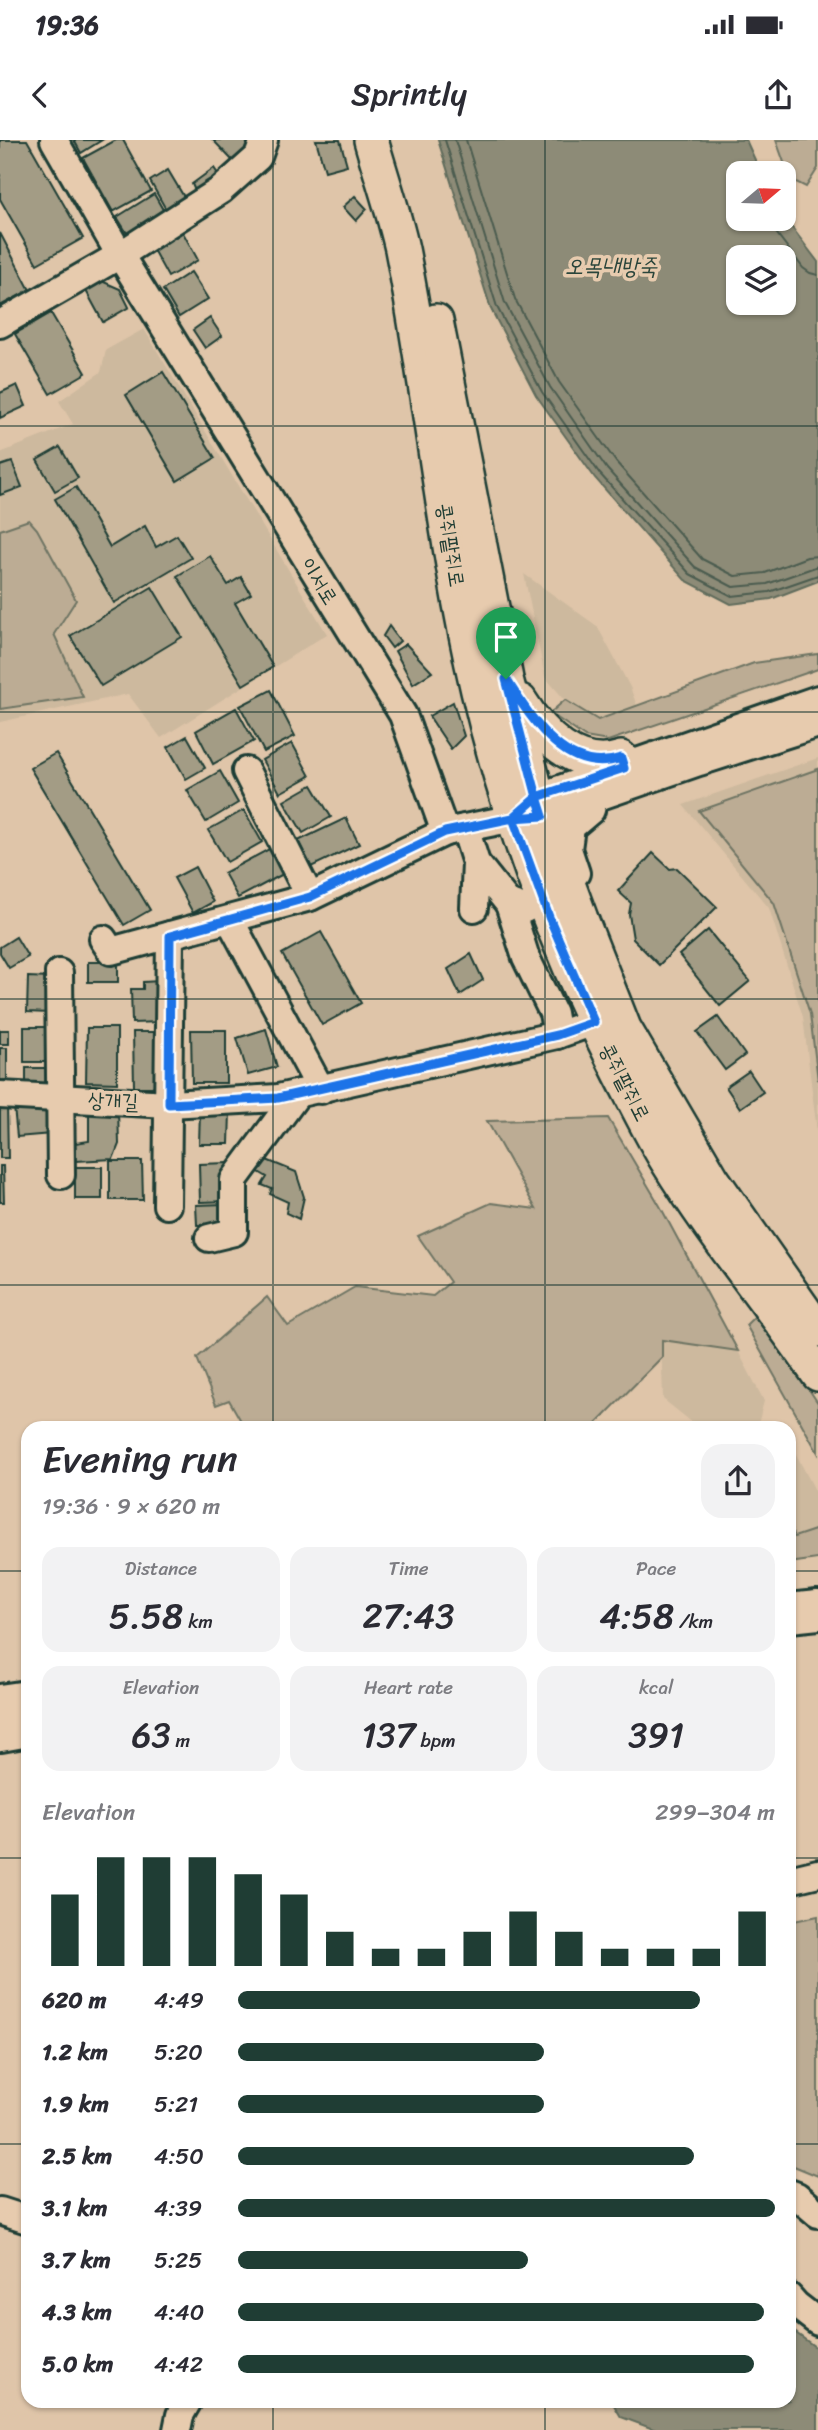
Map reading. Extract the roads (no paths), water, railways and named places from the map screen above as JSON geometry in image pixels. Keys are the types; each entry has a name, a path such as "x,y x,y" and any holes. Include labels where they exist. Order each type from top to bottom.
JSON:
{"highway":[{"path":"796,1586 818,1584"},
{"path":"796,1612 818,1610"},
{"path":"0,1704 21,1701"},
{"path":"0,1732 21,1728"}],"main road":[{"name":"콩쥐팥쥐로","path":"371,140 401,246 459,597 478,692 624,1028 713,1180 818,1330"},
{"name":"콩쥐팥쥐로","path":"393,140 424,257 531,810 549,917 594,1022 667,1161 726,1250 778,1316 818,1374"},
{"path":"506,679 545,736 578,758 610,762 621,758 624,768"}],"street":[{"name":"이서로","path":"54,140 120,255 198,368 335,586 403,715 455,830 476,863"},
{"path":"0,324 120,255 221,190 258,157 264,140"},
{"path":"531,810 624,768 818,699"},
{"path":"103,939 111,951 310,897 455,830 531,810 593,799 818,724"},
{"path":"246,771 310,897"},
{"path":"593,799 592,810 571,827 568,849 617,972 609,991"},
{"path":"476,863 509,904 526,958 553,1013 557,1035"},
{"path":"474,908 476,863"},
{"path":"509,904 549,917"},
{"path":"209,1238 234,1232 234,1180 310,1091 230,920"},
{"path":"167,1205 170,936"},
{"path":"59,973 61,1175"},
{"name":"상개길","path":"0,1095 169,1104 278,1098 557,1035 594,1022"},
{"path":"796,1878 818,1872"},
{"path":"796,2196 818,2214"},
{"path":"0,2211 21,2218"},
{"path":"796,2305 818,2322"},
{"path":"177,2430 184,2408"}],"water":[{"name":"오목내방죽","path":"438,140 746,140 756,161 726,161 726,231 795,231 818,262 818,581 771,599 731,604 685,580 595,478 536,395 491,309"},
{"path":"796,2333 818,2349 818,2430 656,2430 621,2417 616,2408 796,2408"}]}
